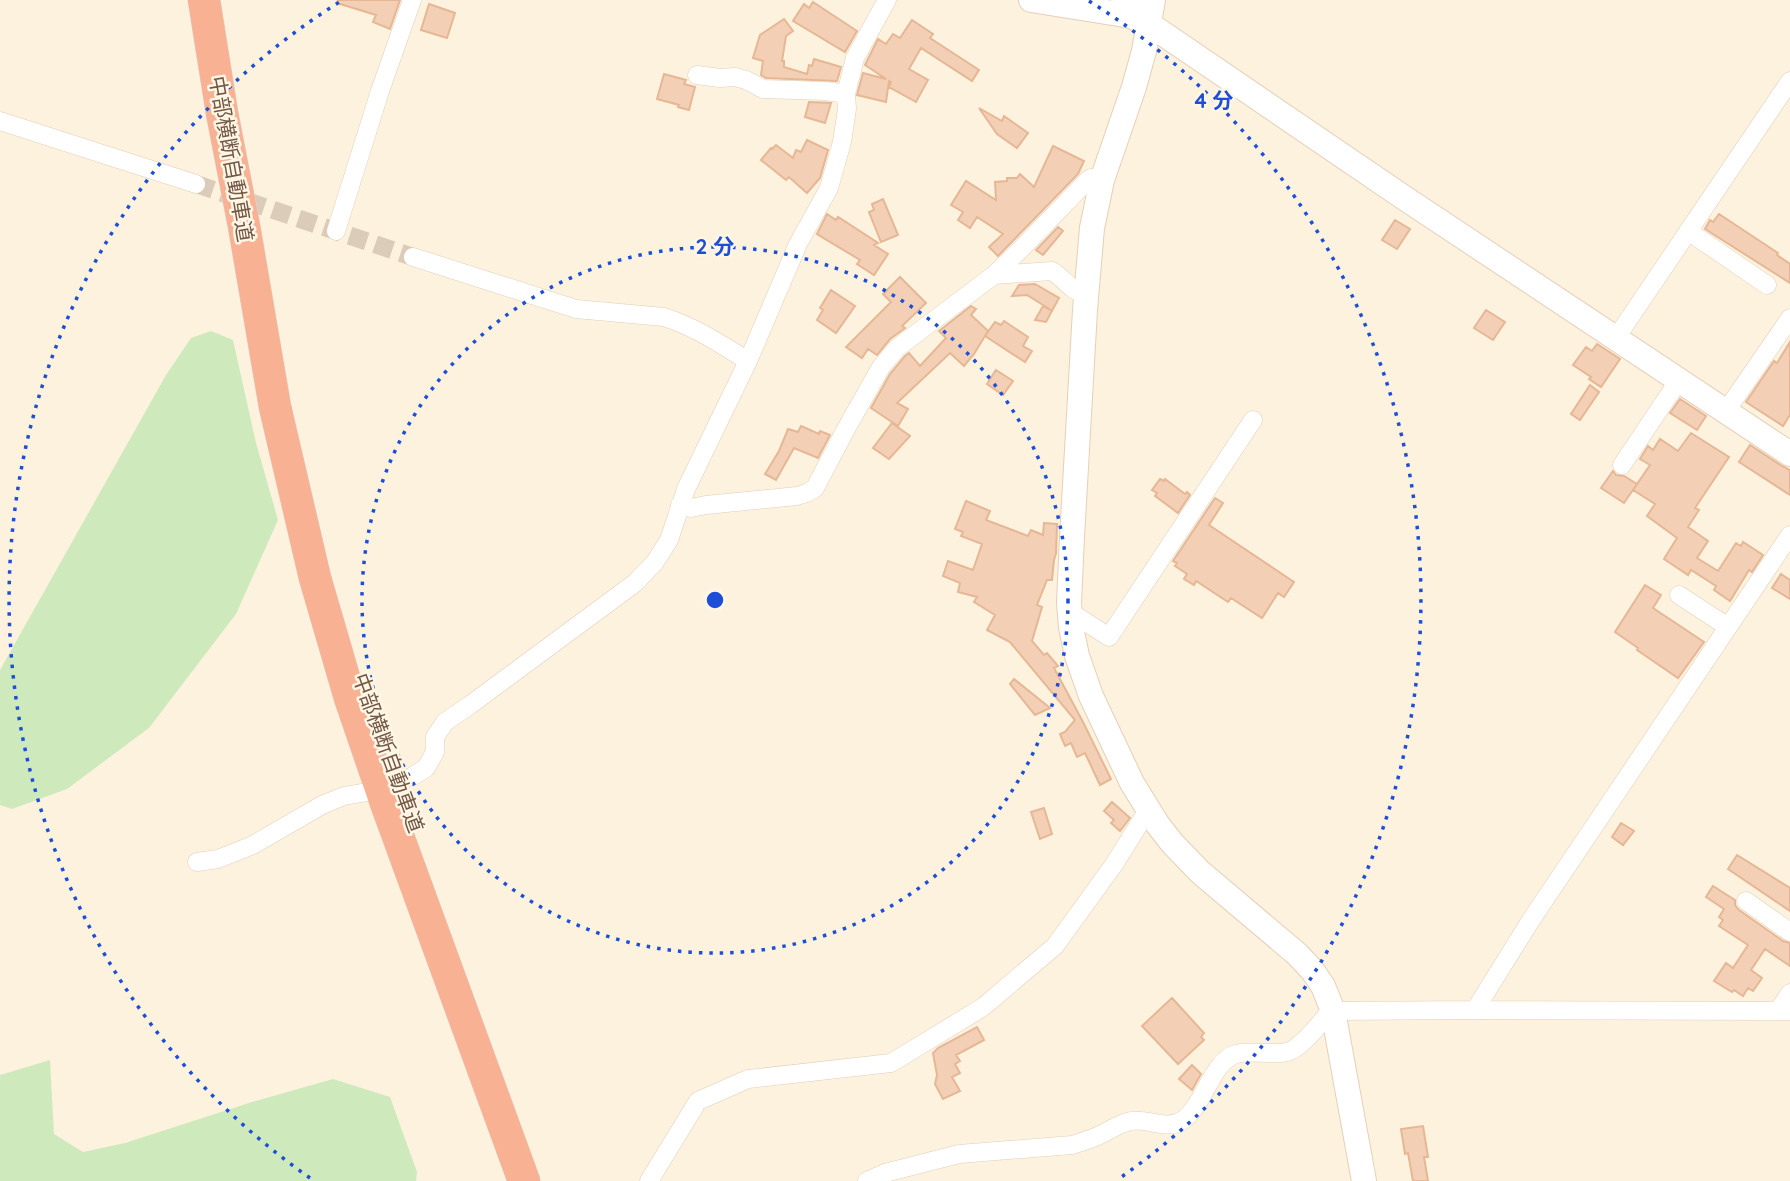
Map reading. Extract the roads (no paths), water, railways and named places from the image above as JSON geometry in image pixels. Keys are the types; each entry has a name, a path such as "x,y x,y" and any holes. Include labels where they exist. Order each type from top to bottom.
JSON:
{"highway":[{"name":"中部横断自動車道","path":"204,0 275,407 315,578 350,698 387,806 524,1181"},
{"name":"中部横断自動車道","path":"258,317 328,573 365,694 403,801 443,901 543,1181"}],"main road":[{"path":"1031,0 1139,10 1392,190 1790,454"},
{"path":"1139,10 1134,87 1102,180 1092,228 1069,615 1077,656 1091,696 1132,783 1150,813 1172,843 1200,872 1297,954 1323,986 1333,1011 1364,1181"}],"street":[{"path":"336,231 412,0"},
{"path":"414,776 426,768 435,752 435,737 445,722 635,583 655,562 669,540 680,505 748,361 798,243 829,188 842,142 847,109 846,94 855,58 887,0"},
{"path":"697,75 735,77 763,89 826,90 846,94"},
{"path":"1616,338 1790,81"},
{"path":"0,121 196,184"},
{"path":"680,505 691,508 797,496 807,494 815,488 881,367 897,348 994,275 1088,180 1102,180"},
{"path":"1688,231 1767,285"},
{"path":"413,257 576,309 664,317 704,334 748,361"},
{"path":"994,275 1052,271 1072,289 1086,294"},
{"path":"1726,411 1790,318"},
{"path":"1622,465 1679,380"},
{"path":"1069,615 1078,617 1110,636 1253,420"},
{"path":"1475,1010 1531,920 1790,535"},
{"path":"1679,595 1728,627"},
{"path":"197,862 218,859 253,845 322,805 344,796 367,792"},
{"path":"649,1181 698,1101 748,1079 891,1063 983,1007 1055,946 1115,863 1143,818 1150,813"},
{"path":"1746,901 1790,932"},
{"path":"867,1181 885,1173 959,1154 1072,1145 1132,1121 1175,1124 1185,1119 1228,1058 1237,1053 1290,1051 1333,1011 1784,1011 1790,993"}],"tunnel":[{"path":"196,184 413,257"},
{"path":"374,789 413,776"}]}
